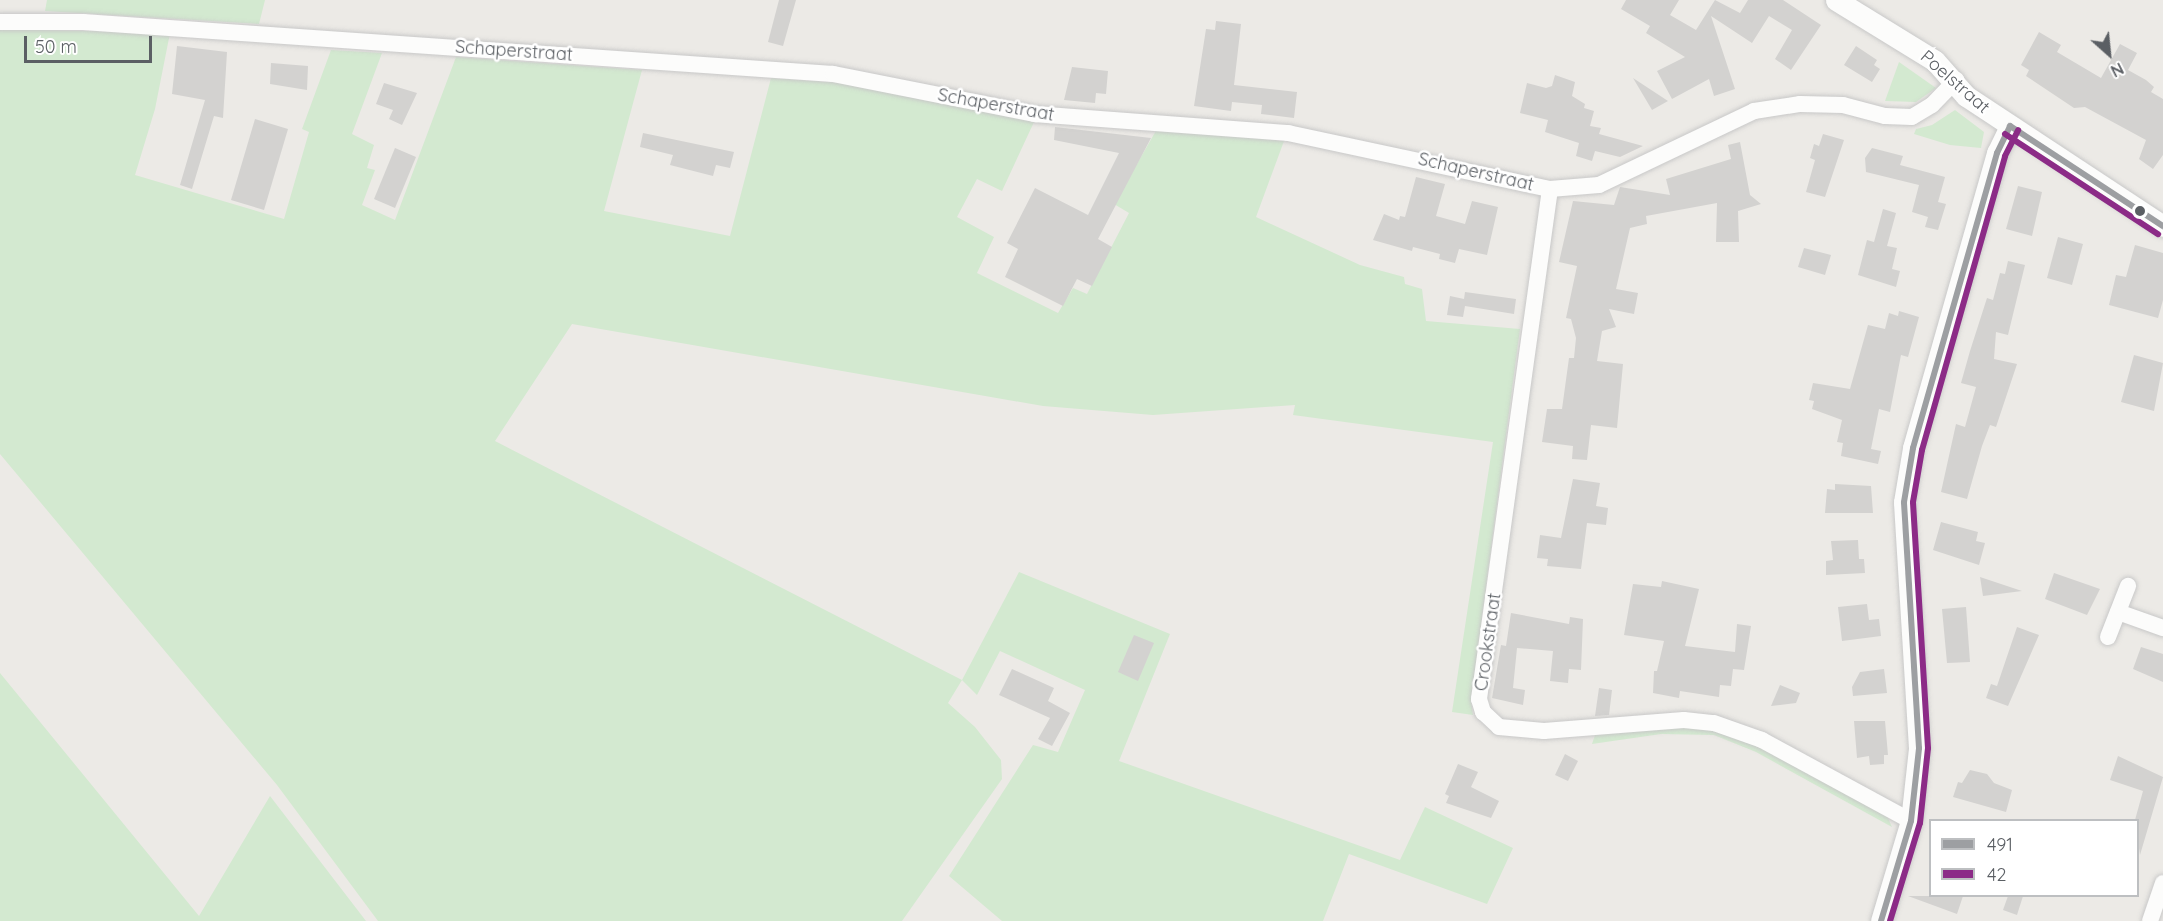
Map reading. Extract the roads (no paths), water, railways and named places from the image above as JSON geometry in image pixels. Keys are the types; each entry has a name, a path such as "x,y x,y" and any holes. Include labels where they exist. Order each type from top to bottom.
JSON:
{"street":[{"name":"Poelstraat","path":"1836,0 1857,6 1935,61 1956,80 1966,96 2163,226"},
{"name":"Schaperstraat","path":"0,22 106,23 833,74 1035,114 1288,133 1550,189 1599,185 1762,110 1800,104 1843,105 1885,116 1912,117 1932,105 1956,80"},
{"path":"1881,921 1911,821 1919,748 1904,502 1913,448 1997,153 2010,126"},
{"name":"Crookstraat","path":"1550,189 1479,699 1483,712 1499,727 1544,732 1684,720 1714,723 1762,740 1911,821"},
{"path":"2108,637 2128,586"},
{"path":"2118,612 2163,627"},
{"path":"2150,921 2163,883"}]}
